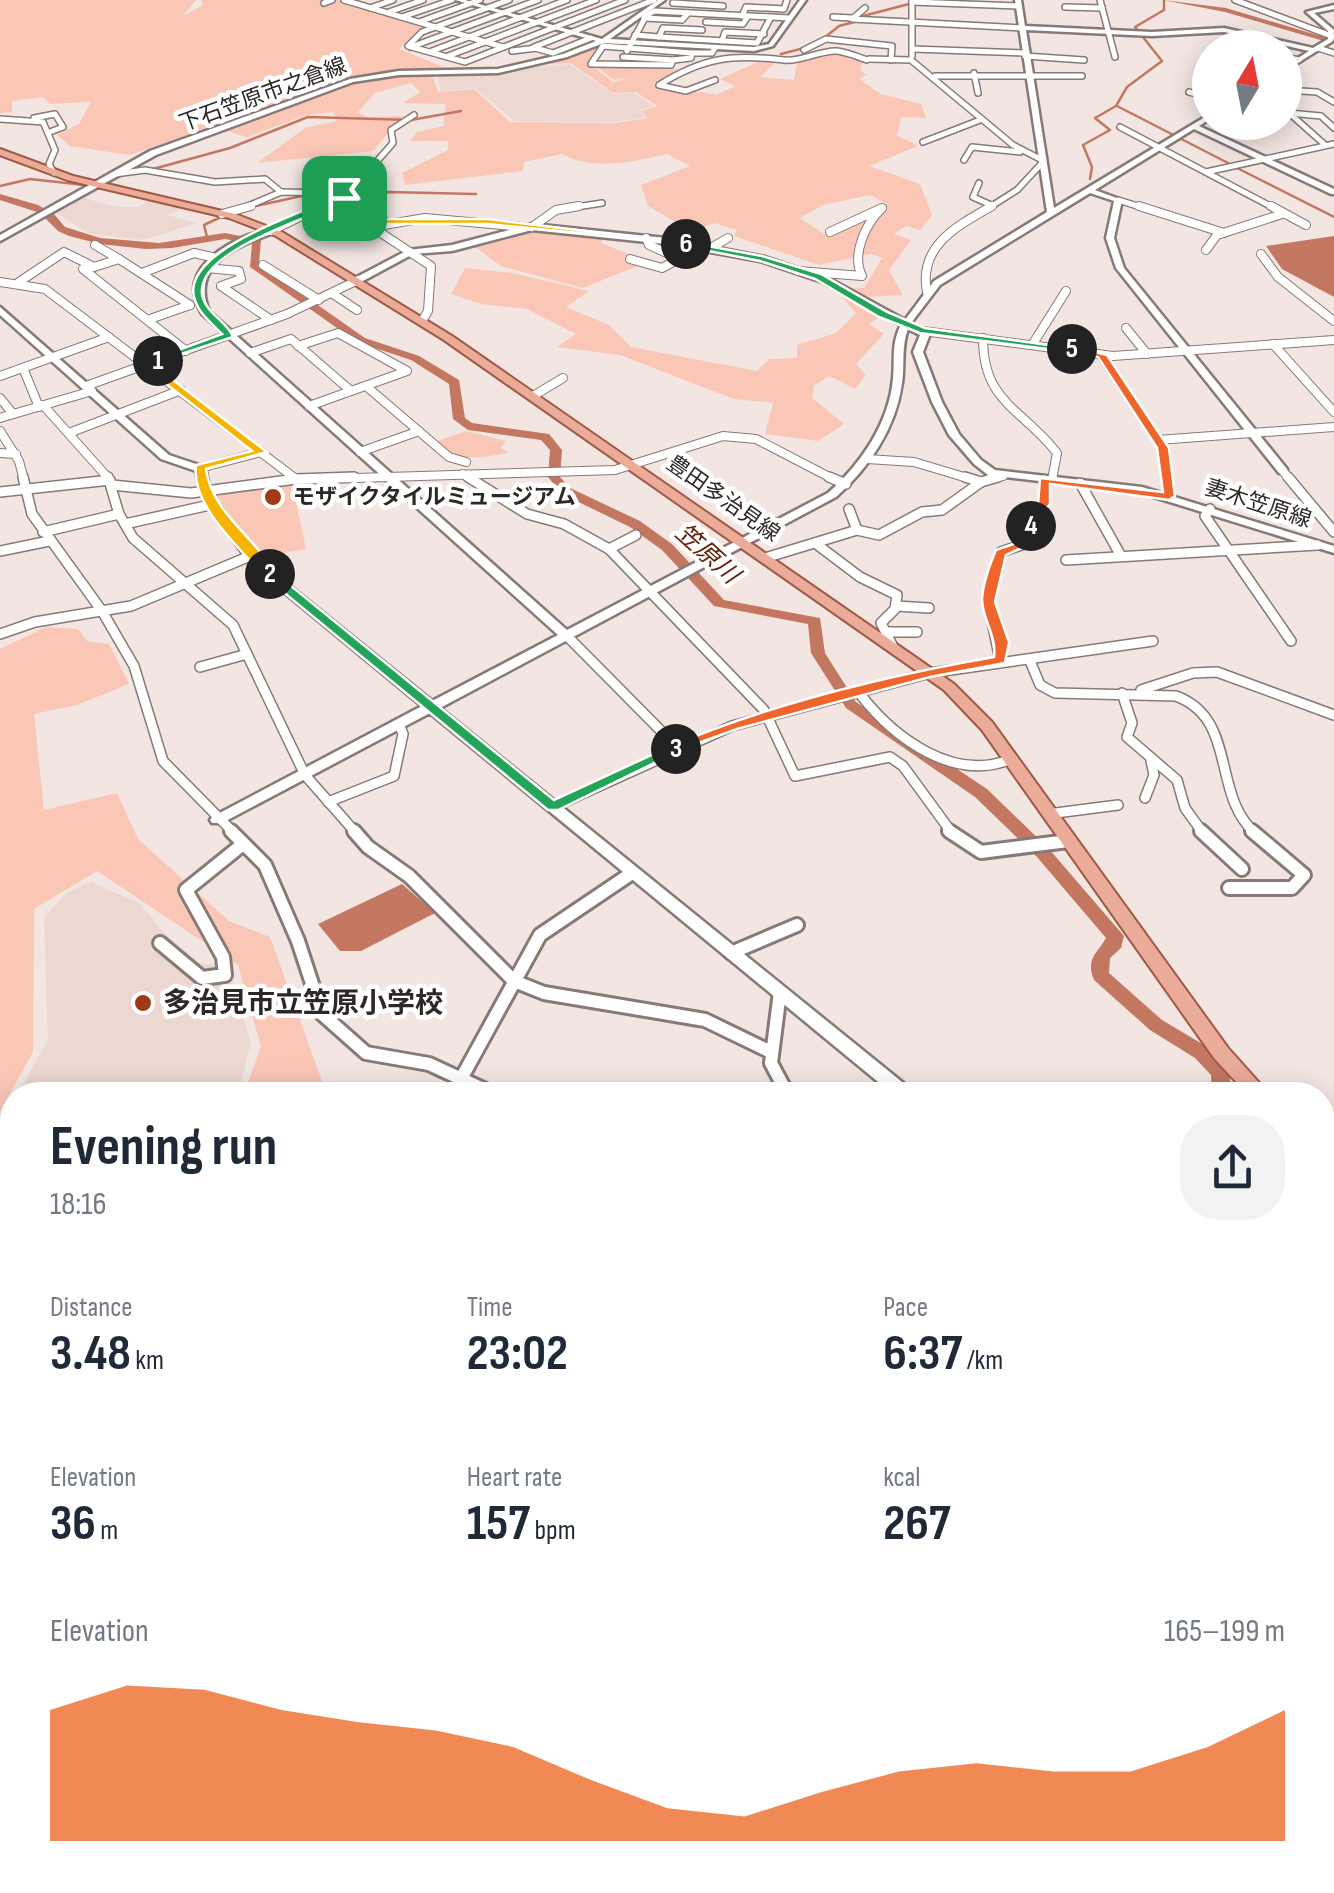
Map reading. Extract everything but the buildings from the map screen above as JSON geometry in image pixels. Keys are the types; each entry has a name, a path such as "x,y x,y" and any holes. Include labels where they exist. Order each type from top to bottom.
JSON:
{"main road":[{"name":"豊田多治見線","path":"0,152 54,173 222,214 358,280 533,396 930,673 968,704 1222,1053 1248,1082"}],"street":[{"path":"324,3 332,0"},
{"path":"344,0 503,47"},
{"path":"354,3 364,0"},
{"path":"370,8 393,0"},
{"path":"386,12 422,0"},
{"path":"402,18 455,0 603,41 754,49 771,45 803,0"},
{"path":"418,22 480,0"},
{"path":"411,47 422,32 509,0"},
{"path":"411,47 538,0"},
{"path":"432,51 570,0 620,13"},
{"path":"448,56 596,0"},
{"path":"411,47 465,62 625,0"},
{"path":"488,60 654,0"},
{"name":"下石笠原市之倉線","path":"0,238 153,153 352,80 398,72 498,71 565,56 603,41 662,0"},
{"path":"706,22 743,24 746,7 784,9 788,0"},
{"path":"1100,0 1115,57"},
{"path":"1235,0 1332,40"},
{"path":"911,60 912,1 1018,3 1051,213"},
{"path":"668,12 675,2 724,3 719,14"},
{"path":"1065,7 1102,8"},
{"path":"1332,40 1309,12 1334,7"},
{"path":"852,18 865,8"},
{"path":"618,66 644,18 654,11 789,18"},
{"path":"644,18 682,20 688,12"},
{"path":"623,57 690,58 710,14"},
{"path":"833,17 862,23 1108,32 1224,30 1334,52"},
{"path":"673,60 671,65 659,68 591,64 603,46 659,37 695,46 722,40 757,43 771,18"},
{"path":"601,21 616,32"},
{"path":"659,37 663,28 702,30"},
{"path":"837,37 848,28"},
{"path":"776,58 812,49 826,38 837,37 892,46 891,60"},
{"path":"516,42 553,53 592,38"},
{"path":"1302,58 1332,40"},
{"path":"868,62 870,45"},
{"path":"913,48 1084,60"},
{"path":"715,80 686,91 659,84 683,70 724,57 795,60 836,51 868,62 911,60 934,76 980,120 1042,162"},
{"path":"958,61 960,73"},
{"path":"974,73 978,94"},
{"path":"934,76 1082,76"},
{"path":"1302,92 1317,92 1334,102"},
{"path":"30,120 55,114 62,128 50,132"},
{"path":"414,114 391,130 393,144 378,160 376,181 240,243 216,258 198,283 199,300 229,335 565,634 678,748"},
{"path":"1302,114 1321,116 1334,128"},
{"path":"0,119 42,122 56,150 49,164 54,173"},
{"path":"923,142 980,120"},
{"path":"1302,124 1324,144"},
{"path":"218,820 565,634 744,544 846,484 867,459 897,388 898,342 927,292 1192,127"},
{"path":"1120,128 1306,225"},
{"path":"1224,140 1334,192"},
{"path":"1206,172 1334,144"},
{"path":"964,160 972,147 1024,152"},
{"path":"927,292 926,267 937,242 1030,180 1042,162"},
{"path":"115,174 148,170 215,182 270,180 282,192"},
{"path":"979,183 973,196 990,205"},
{"path":"1089,190 1222,223"},
{"path":"222,214 264,203 282,192 373,202 378,206 376,218 385,221 488,222 686,244 728,238"},
{"path":"1118,200 1110,238 1116,261 1334,532"},
{"path":"0,418 89,389 305,307 411,252 452,248 528,227 556,210 602,203"},
{"path":"1137,205 1224,233"},
{"path":"798,270 862,276 856,266 856,253 868,235 869,220 882,208 860,214 842,230 830,232"},
{"path":"1206,250 1224,233 1282,214"},
{"path":"385,221 372,227 433,271 428,311 422,321"},
{"path":"646,238 647,244 680,258"},
{"path":"68,242 59,247 94,267"},
{"path":"660,250 634,260 658,268 703,244 825,280 923,331 1034,342 1102,355 1334,340"},
{"path":"95,245 190,305 150,319"},
{"path":"19,282 64,252"},
{"path":"142,272 194,253 216,258"},
{"path":"1261,254 1278,276 1334,321"},
{"path":"120,259 84,270 186,350"},
{"path":"263,265 319,300"},
{"path":"206,268 239,271 241,279 221,286 270,320"},
{"path":"0,282 44,289 296,479"},
{"path":"1034,342 1066,291"},
{"path":"333,294 358,310"},
{"path":"0,310 166,457 200,468 261,452"},
{"path":"1126,328 1146,354"},
{"path":"923,331 918,352 942,413 979,465 1003,476"},
{"path":"298,346 338,333 407,371 309,406"},
{"path":"0,376 109,336"},
{"path":"983,338 982,362 1004,406 1057,452 1044,504 1024,544 1000,552 988,602 1002,642 1000,660"},
{"path":"250,353 291,340 351,391"},
{"path":"1273,344 1334,412"},
{"path":"1102,355 1158,440 1169,496"},
{"path":"23,368 41,406 111,483 122,519 133,538 233,624 304,775 368,846 410,876 514,981 571,998 706,1020 771,1052"},
{"path":"533,396 563,378"},
{"path":"366,386 449,457 466,462"},
{"path":"69,434 181,390"},
{"path":"0,398 13,414"},
{"path":"1158,440 1334,426"},
{"path":"360,452 419,431"},
{"path":"0,432 16,454 26,491 46,537 102,612 134,666 163,761 265,865 298,941 322,1014 366,1052 417,1060 471,1082"},
{"path":"0,492 111,483 205,492 296,479 573,472 632,466 722,436 754,436 846,484"},
{"path":"0,453 16,454"},
{"path":"867,459 914,462 982,482"},
{"path":"200,468 205,492 250,556 890,1082"},
{"path":"463,474 528,514 564,524 609,548 764,710 795,776 890,757 903,766 960,841 986,853 1068,841"},
{"path":"765,558 857,530 880,535 922,512 942,510 982,482 1003,476"},
{"name":"妻木笠原線","path":"1003,476 1169,496 1334,550"},
{"path":"1080,484 1121,556"},
{"path":"0,551 122,519 214,504"},
{"path":"849,509 857,530"},
{"path":"1210,509 1205,516 1291,641"},
{"path":"609,548 636,535"},
{"path":"816,543 860,578 894,592 896,606 881,623 894,648"},
{"path":"1066,560 1318,545"},
{"path":"0,634 36,622 141,603 250,556"},
{"path":"896,606 929,608"},
{"path":"886,632 918,632"},
{"path":"553,806 678,748 764,717 930,673 1153,641"},
{"path":"200,667 247,654"},
{"path":"1030,660 1045,690 1191,700 1216,731 1239,817 1304,875 1300,884 1279,890 1229,888"},
{"path":"1122,694 1193,673 1217,672 1334,714"},
{"path":"860,694 888,726 960,768 1002,766 1011,760"},
{"path":"1122,694 1132,722 1127,737 1142,745 1151,761 1154,775 1145,798"},
{"path":"328,802 394,776 403,734 399,724"},
{"path":"1151,761 1177,780 1179,798 1195,828 1242,869"},
{"path":"1048,814 1118,805"},
{"path":"160,943 202,978 226,975 223,957 186,890 243,844"},
{"path":"462,1077 540,935 632,872"},
{"path":"732,953 797,925"},
{"path":"780,992 771,1052 780,1082"}],"shaded area":[{"path":"0,0 196,0 184,15 203,5 201,0 339,0 430,26 418,30 399,49 448,69 432,75 438,92 474,89 510,122 615,123 648,118 641,111 657,106 636,92 613,93 571,63 533,65 599,47 588,63 613,82 631,77 614,80 594,65 678,69 652,84 717,95 735,86 720,79 767,58 778,60 760,77 794,80 797,63 811,55 843,53 849,59 863,61 860,70 866,75 860,79 880,94 921,104 926,118 901,117 897,135 918,146 869,166 920,184 932,215 920,230 906,226 894,234 911,240 889,270 903,295 863,297 881,316 869,324 884,334 856,364 866,375 855,389 829,376 814,386 812,398 844,424 818,441 765,434 773,403 734,399 620,355 557,347 576,334 527,309 481,304 451,294 465,268 512,273 589,291 566,307 609,325 631,347 757,371 769,359 797,358 797,345 836,333 856,313 835,289 864,288 882,258 871,254 819,265 734,236 737,230 715,223 692,231 648,206 641,185 690,166 667,154 600,164 562,154 524,162 523,171 405,185 402,173 448,150 448,141 410,141 417,132 443,126 446,104 403,103 420,92 411,83 375,93 358,112 367,117 403,116 373,151 257,163 305,128 337,121 333,112 306,115 247,137 213,127 129,155 70,146 57,135 79,124 91,102 50,104 43,97 12,101 12,112 0,113","holes":["870,195 887,204 849,226 824,234 800,218 823,205"]},
{"path":"570,64 613,94 634,93 654,106 639,110 646,117 614,122 514,121 475,88 441,91 437,76"},
{"path":"80,197 117,207 139,207 151,199 186,207 167,215 197,223 144,240 88,233 55,212"},
{"path":"529,229 604,237 601,243 628,254 640,265 583,288 501,266 474,246"},
{"path":"1334,236 1334,297 1282,269 1266,246"},
{"path":"466,431 506,441 501,448 509,453 461,456 435,442"},
{"path":"292,483 306,549 273,555 255,550 217,496"},
{"path":"46,627 78,629 87,641 109,644 129,684 77,705 34,714 44,810 117,793 138,839 229,921 270,937 322,1082 248,1082 261,1047 238,965 97,871 34,909 33,1052 16,1082 0,1082 0,649"},
{"name":"多治見市立笠原小学校","path":"91,882 139,903 163,932 199,963 228,966 251,1043 241,1082 24,1082 48,1040 44,917 68,892"},
{"path":"402,884 435,913 361,951 340,951 318,924"}],"waterway":[{"path":"1090,179 1092,167 1083,145 1110,130 1095,118 1116,106 1127,87 1162,61 1135,27 1164,10 1164,0"},
{"path":"1167,0 1226,10 1334,42"},
{"path":"863,16 909,4"},
{"path":"824,38 839,26 854,22"},
{"path":"781,54 804,48"},
{"path":"1117,106 1230,164"},
{"path":"153,169 230,148 308,117 411,120 461,111"},
{"path":"1237,168 1334,217"},
{"path":"0,186 30,179 84,185"},
{"path":"359,196 388,192 476,194"},
{"path":"256,206 306,195"},
{"name":"笠原川","path":"0,197 35,207 61,229 100,241 159,246 225,236 257,242 254,265 361,340 415,358 455,382 459,419 468,426 545,437 556,450 554,477 566,491 635,524 667,547 719,603 815,621 818,653 851,705 981,793 1043,853 1115,936 1115,943 1101,956 1100,975 1156,1025 1202,1053 1220,1072 1221,1082"},
{"path":"207,237 204,225 221,217"}],"place":[{"name":"モザイクタイルミュージアム","path":"273,497"},
{"name":"多治見市立笠原小学校","path":"143,1003"}],"route":[{"path":"344,198 373,202 378,206 376,218 385,221 488,222 678,242 762,259 825,280 874,310 923,331 1034,342 1102,355 1163,448 1169,496 1044,480 1044,504 1024,544 1000,552 994,574 988,602 1002,642 1000,660 930,673 732,726 553,806 255,563 202,487 200,468 261,452 147,365 229,335 205,312 197,289 202,273 216,258 240,243 344,198"}]}
